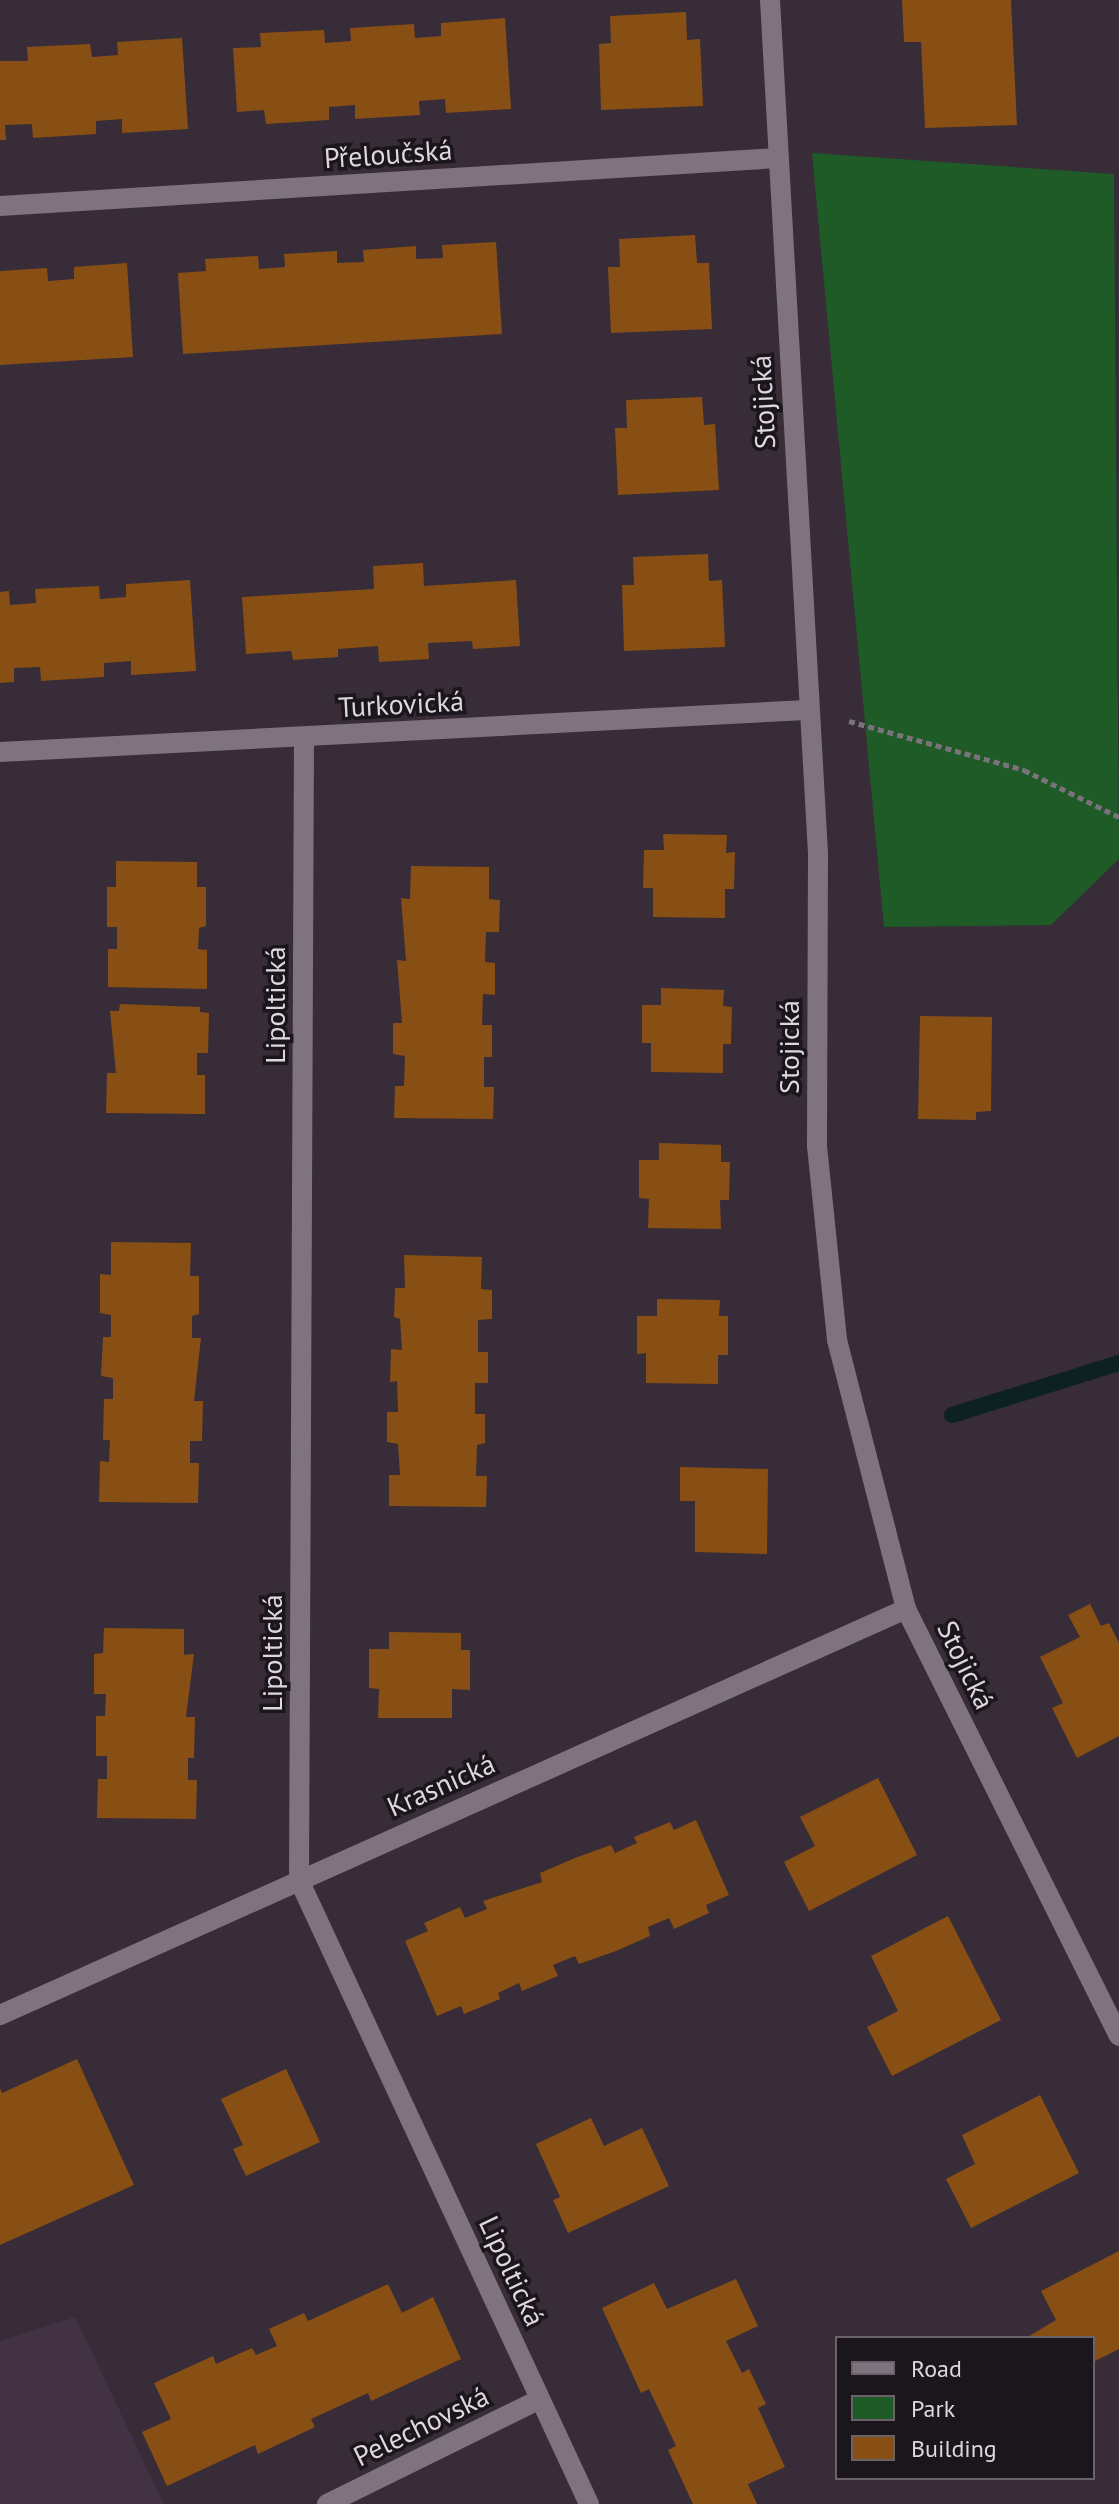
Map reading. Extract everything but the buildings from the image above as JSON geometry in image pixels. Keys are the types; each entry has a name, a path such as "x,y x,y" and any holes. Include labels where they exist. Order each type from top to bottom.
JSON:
{"street":[{"name":"Stojická","path":"770,0 806,710 818,853 817,1146 837,1340 906,1609 1119,2036"},
{"name":"Přeloučská","path":"0,206 779,158"},
{"name":"Turkovická","path":"0,752 806,710"},
{"name":"Lipoltická","path":"304,737 299,1880 589,2504"},
{"name":"Krasnická","path":"0,2015 906,1609"},
{"name":"Pelechovská","path":"327,2504 540,2399"}],"path":[{"path":"806,710 1024,770 1119,817"}],"shaded area":[{"path":"75,2317 164,2504 0,2504 0,2341"}],"green space":[{"path":"812,153 1114,174 1119,859 1051,925 884,927"}],"waterway":[{"path":"952,1415 1119,1363"}]}
